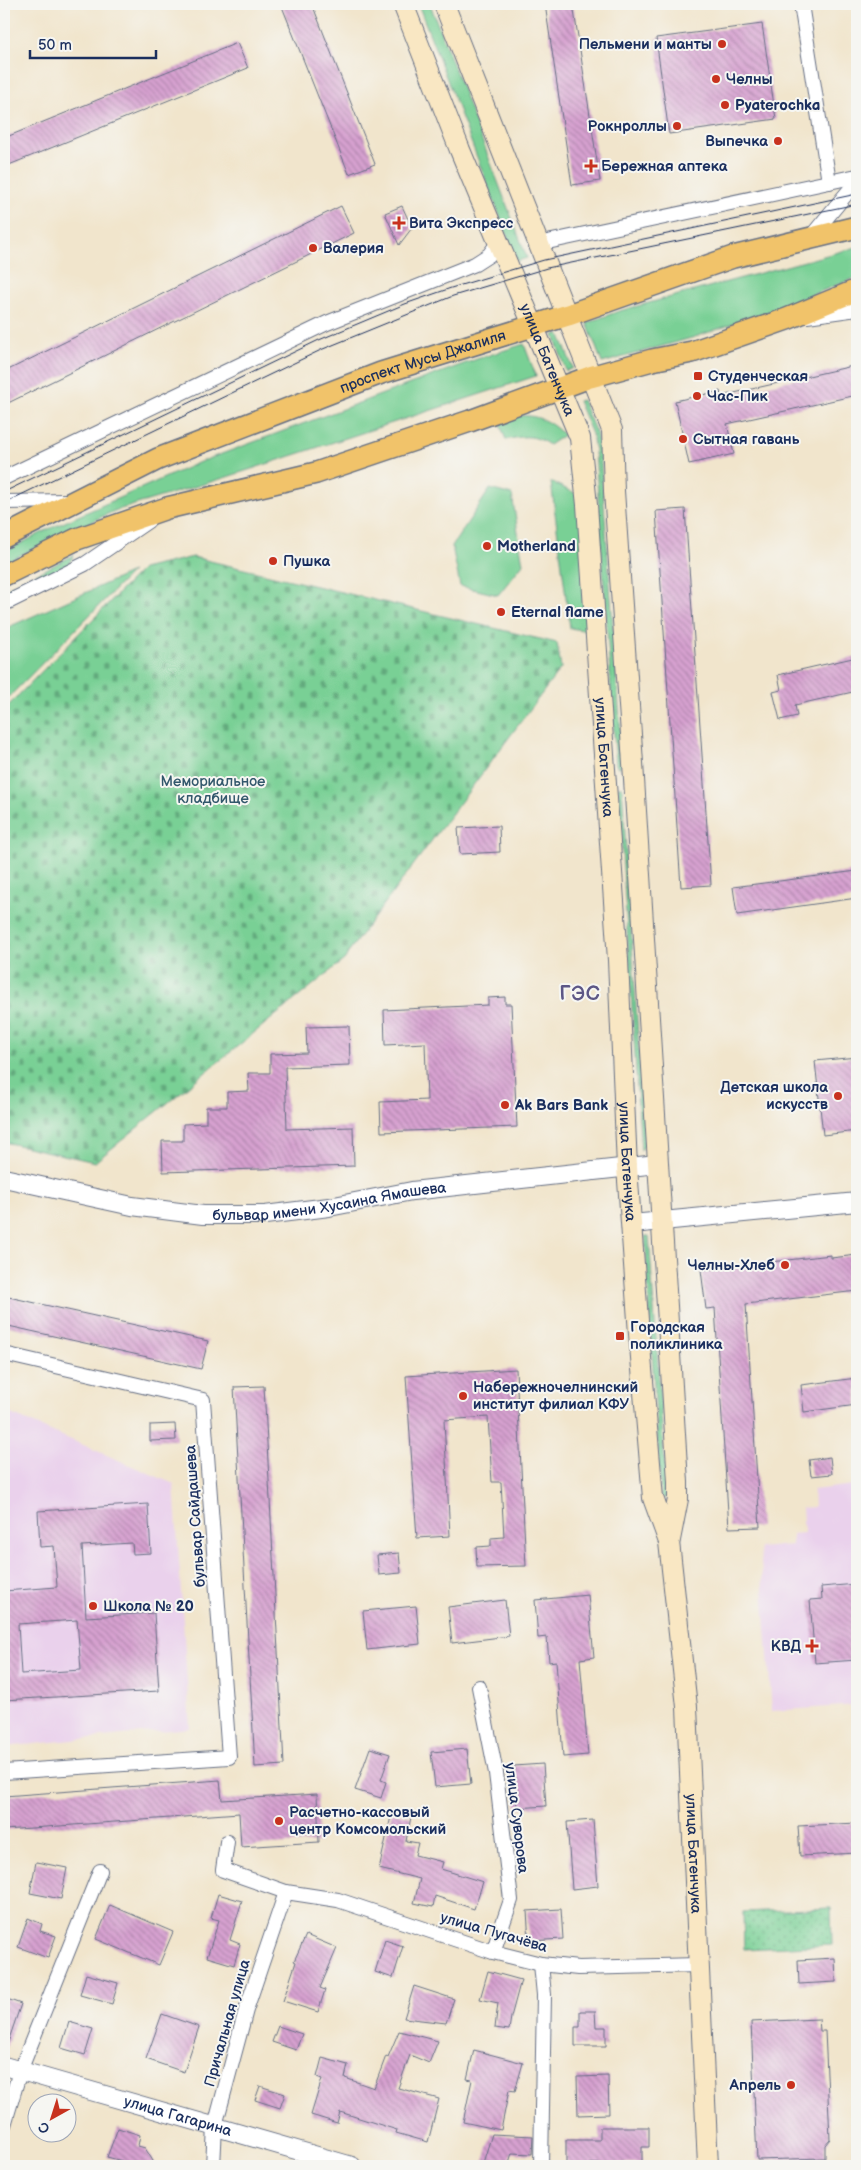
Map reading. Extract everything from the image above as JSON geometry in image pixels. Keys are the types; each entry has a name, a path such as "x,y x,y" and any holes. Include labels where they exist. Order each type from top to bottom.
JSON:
{"main road":[{"name":"улица Батенчука","path":"403,4 498,243 580,438 618,960 627,1167 639,1334 653,1498 670,1542"},
{"name":"улица Батенчука","path":"444,4 538,244 568,314 590,377 612,430 614,492 633,762 678,1498 671,1525 670,1542 687,1707 708,2166"},
{"name":"проспект Мусы Джалиля","path":"4,537 158,459 381,373 568,314 733,257 857,227"},
{"path":"4,575 77,539 167,508 316,473 470,421 590,377 652,360 692,352 787,318 857,290"},
{"path":"605,763 615,774 623,777 630,774 633,762"}],"street":[{"path":"801,4 829,182"},
{"path":"538,244 857,176"},
{"path":"809,239 857,181"},
{"path":"4,478 327,323 475,264 489,255 498,243"},
{"path":"787,318 857,309"},
{"path":"4,502 76,501"},
{"path":"4,604 85,564 167,508"},
{"name":"бульвар имени Хусаина Ямашева","path":"4,1178 132,1206 203,1216 258,1215 329,1207 412,1191 535,1179 549,1175 657,1164"},
{"path":"632,1224 857,1202"},
{"name":"бульвар Сайдашева","path":"4,1354 203,1400 229,1757 4,1772"},
{"name":"улица Суворова","path":"479,1687 496,1773 511,1900 493,1952"},
{"name":"улица Пугачёва","path":"227,1842 223,1870 286,1892 338,1900 493,1952 541,1964 578,1968 699,1965"},
{"path":"4,2125 12,2068 100,1871"},
{"name":"Причальная улица","path":"213,2166 215,2126 246,2010 286,1892"},
{"path":"541,1964 544,1995 541,2166"},
{"name":"улица Гагарина","path":"12,2068 352,2166"}],"shaded area":[{"name":"Школа № 20","path":"4,1411 174,1484 190,1728 4,1747"},
{"name":"КВД","path":"853,1485 857,1489 857,1705 772,1711 760,1548 792,1545 792,1534 804,1533 802,1508 814,1507 813,1490"}],"green space":[{"path":"418,4 430,4 527,258 517,261"},
{"path":"857,247 857,277 779,308 695,337 602,363 587,323 619,311"},
{"path":"559,333 573,368 566,371 554,335"},
{"path":"524,344 536,376 227,477 114,511 4,563 4,552 49,529 200,462 477,359"},
{"path":"582,400 596,433 600,450 623,763 620,767 617,767 616,764 595,450 592,434 578,401"},
{"path":"518,416 531,416 543,420 554,426 564,435 549,445 539,439 528,437 506,440 499,421"},
{"path":"551,482 581,496 589,631 570,628"},
{"path":"490,489 512,495 523,564 498,595 460,586 452,546"},
{"path":"74,555 68,565 4,597 4,590"},
{"name":"Мемориальное кладбище","path":"193,557 557,643 561,668 349,951 345,959 95,1162 4,1142 4,710 142,569"},
{"path":"132,572 4,702 4,629"},
{"path":"618,787 622,787 645,1146 641,1150"},
{"path":"645,1236 649,1236 667,1498 661,1498"},
{"path":"831,1908 832,1945 744,1949 743,1912"}],"building":[{"path":"281,4 312,4 375,164 349,174"},
{"path":"545,4 573,4 600,181 572,185"},
{"name":"Челны","path":"762,24 776,119 669,134 656,38"},
{"path":"237,43 248,68 4,167 4,138"},
{"path":"341,206 354,233 4,405 4,372"},
{"path":"402,206 412,228 399,245 385,213"},
{"path":"857,365 857,395 727,424 734,454 689,464 675,401 720,391 721,396"},
{"path":"685,509 711,885 681,887 656,511"},
{"path":"857,657 857,691 795,705 797,716 780,720 773,692 781,690 778,675"},
{"path":"499,826 500,852 460,854 458,828"},
{"path":"857,871 857,898 737,915 733,887"},
{"path":"505,997 505,1004 511,1004 517,1127 381,1132 380,1102 427,1100 425,1043 385,1045 384,1010 488,1005 488,998"},
{"path":"349,1026 350,1065 285,1067 287,1129 353,1127 354,1166 163,1172 162,1141 183,1141 183,1124 206,1123 206,1107 227,1107 227,1092 249,1091 248,1073 270,1073 270,1054 307,1053 306,1027"},
{"name":"Детская школа искусств","path":"857,1057 857,1131 823,1135 815,1061"},
{"path":"831,1255 831,1258 857,1255 857,1291 746,1304 760,1527 729,1528 715,1308 706,1309 701,1270"},
{"path":"4,1296 208,1341 201,1369 4,1325"},
{"path":"516,1369 526,1566 477,1567 476,1547 491,1546 491,1538 504,1537 501,1482 492,1482 488,1417 444,1420 450,1536 417,1538 406,1376"},
{"path":"857,1378 857,1405 804,1412 801,1385"},
{"path":"264,1386 284,1765 255,1767 234,1387"},
{"path":"175,1424 176,1440 150,1441 150,1425"},
{"path":"830,1457 832,1474 811,1476 809,1460"},
{"path":"148,1504 151,1553 133,1554 132,1543 82,1546 86,1617 154,1613 159,1691 4,1700 4,1591 57,1587 54,1546 40,1547 38,1511","holes":["77,1620 81,1670 21,1674 18,1624"]},
{"path":"399,1553 401,1573 379,1575 377,1555"},
{"path":"857,1584 857,1660 815,1663 810,1600 822,1599 821,1587"},
{"path":"588,1595 594,1657 580,1659 588,1755 563,1757 556,1661 549,1662 547,1637 538,1638 535,1600"},
{"path":"505,1600 509,1636 452,1643 448,1607"},
{"path":"416,1606 420,1644 367,1650 363,1611"},
{"path":"370,1748 390,1754 381,1780 386,1782 381,1798 355,1790"},
{"path":"467,1749 471,1784 435,1787 431,1752"},
{"path":"543,1764 546,1806 517,1808 514,1766"},
{"path":"220,1780 222,1800 317,1794 319,1842 241,1847 239,1813 4,1830 4,1796"},
{"path":"392,1812 411,1817 406,1841 418,1843 415,1855 443,1862 441,1869 483,1882 474,1909 435,1896 433,1907 414,1903 420,1879 379,1869"},
{"path":"593,1820 598,1886 572,1889 567,1822"},
{"path":"857,1823 857,1853 800,1856 798,1826"},
{"path":"36,1862 67,1868 61,1899 30,1893"},
{"path":"218,1894 242,1901 230,1940 240,1944 234,1965 207,1957 219,1920 211,1918"},
{"path":"110,1905 173,1932 159,1965 96,1939"},
{"path":"561,1909 563,1939 529,1941 527,1911"},
{"path":"28,1918 42,1924 40,1931 56,1936 48,1958 18,1947"},
{"path":"306,1935 337,1948 320,1988 325,1990 318,2012 283,2001 296,1962 294,1961"},
{"path":"385,1940 403,1946 393,1978 375,1972"},
{"path":"835,1958 836,1982 799,1984 798,1960"},
{"path":"488,1971 521,1980 509,2030 495,2028 498,2003 480,1999"},
{"path":"86,1974 118,1983 112,2004 80,1995"},
{"path":"414,1986 454,1999 446,2023 404,2018"},
{"path":"4,1998 21,2004 6,2048 4,2048"},
{"path":"580,2011 595,2011 596,2027 606,2027 606,2046 575,2046 575,2027 580,2027"},
{"path":"162,2014 199,2027 184,2072 146,2059"},
{"name":"Апрель","path":"819,2019 820,2031 825,2031 830,2139 825,2145 825,2158 757,2160 751,2022"},
{"path":"69,2022 93,2029 85,2055 61,2048"},
{"path":"278,2026 302,2034 296,2050 272,2042"},
{"path":"399,2031 438,2041 429,2063 410,2055 398,2088 439,2099 428,2142 396,2133 397,2130 340,2112 337,2123 311,2115 322,2079 317,2077 322,2058 348,2065 345,2078 374,2088 386,2056 388,2057"},
{"path":"474,2050 523,2063 515,2091 509,2090 501,2130 463,2122 472,2080 467,2079"},
{"path":"608,2076 609,2114 578,2115 577,2077"},
{"path":"260,2086 285,2094 280,2108 255,2100"},
{"path":"600,2127 649,2127 649,2147 642,2147 642,2163 566,2166 566,2140 600,2140"},
{"path":"118,2128 140,2135 138,2146 145,2148 156,2166 123,2166 122,2161 107,2157"},
{"path":"492,2134 533,2136 532,2154 512,2153 508,2166 482,2166"}],"tram line":[{"path":"4,492 319,340 405,304 544,260 857,194"},
{"path":"4,503 323,349 453,296 547,268 857,204"}],"place":[{"name":"Пельмени и манты","path":"722,44"},
{"name":"Челны","path":"716,79"},
{"name":"Pyaterochka","path":"725,105"},
{"name":"Рокнроллы","path":"677,126"},
{"name":"Выпечка","path":"778,141"},
{"name":"Бережная аптека","path":"591,166"},
{"name":"Вита Экспресс","path":"399,223"},
{"name":"Валерия","path":"313,248"},
{"name":"Студенческая","path":"698,376"},
{"name":"Час-Пик","path":"697,396"},
{"name":"Сытная гавань","path":"683,439"},
{"name":"Motherland","path":"487,546"},
{"name":"Пушка","path":"273,561"},
{"name":"Eternal flame","path":"501,612"},
{"name":"Детская школа искусств","path":"838,1096"},
{"name":"Ak Bars Bank","path":"505,1105"},
{"name":"Челны-Хлеб","path":"785,1265"},
{"name":"Городская поликлиника","path":"620,1336"},
{"name":"Набережночелнинский институт филиал КФУ","path":"463,1396"},
{"name":"Школа № 20","path":"93,1606"},
{"name":"КВД","path":"812,1646"},
{"name":"Расчетно-кассовый центр Комсомольский","path":"279,1821"},
{"name":"Апрель","path":"791,2085"}],"district":[{"name":"ГЭС","path":"580,993"}]}
